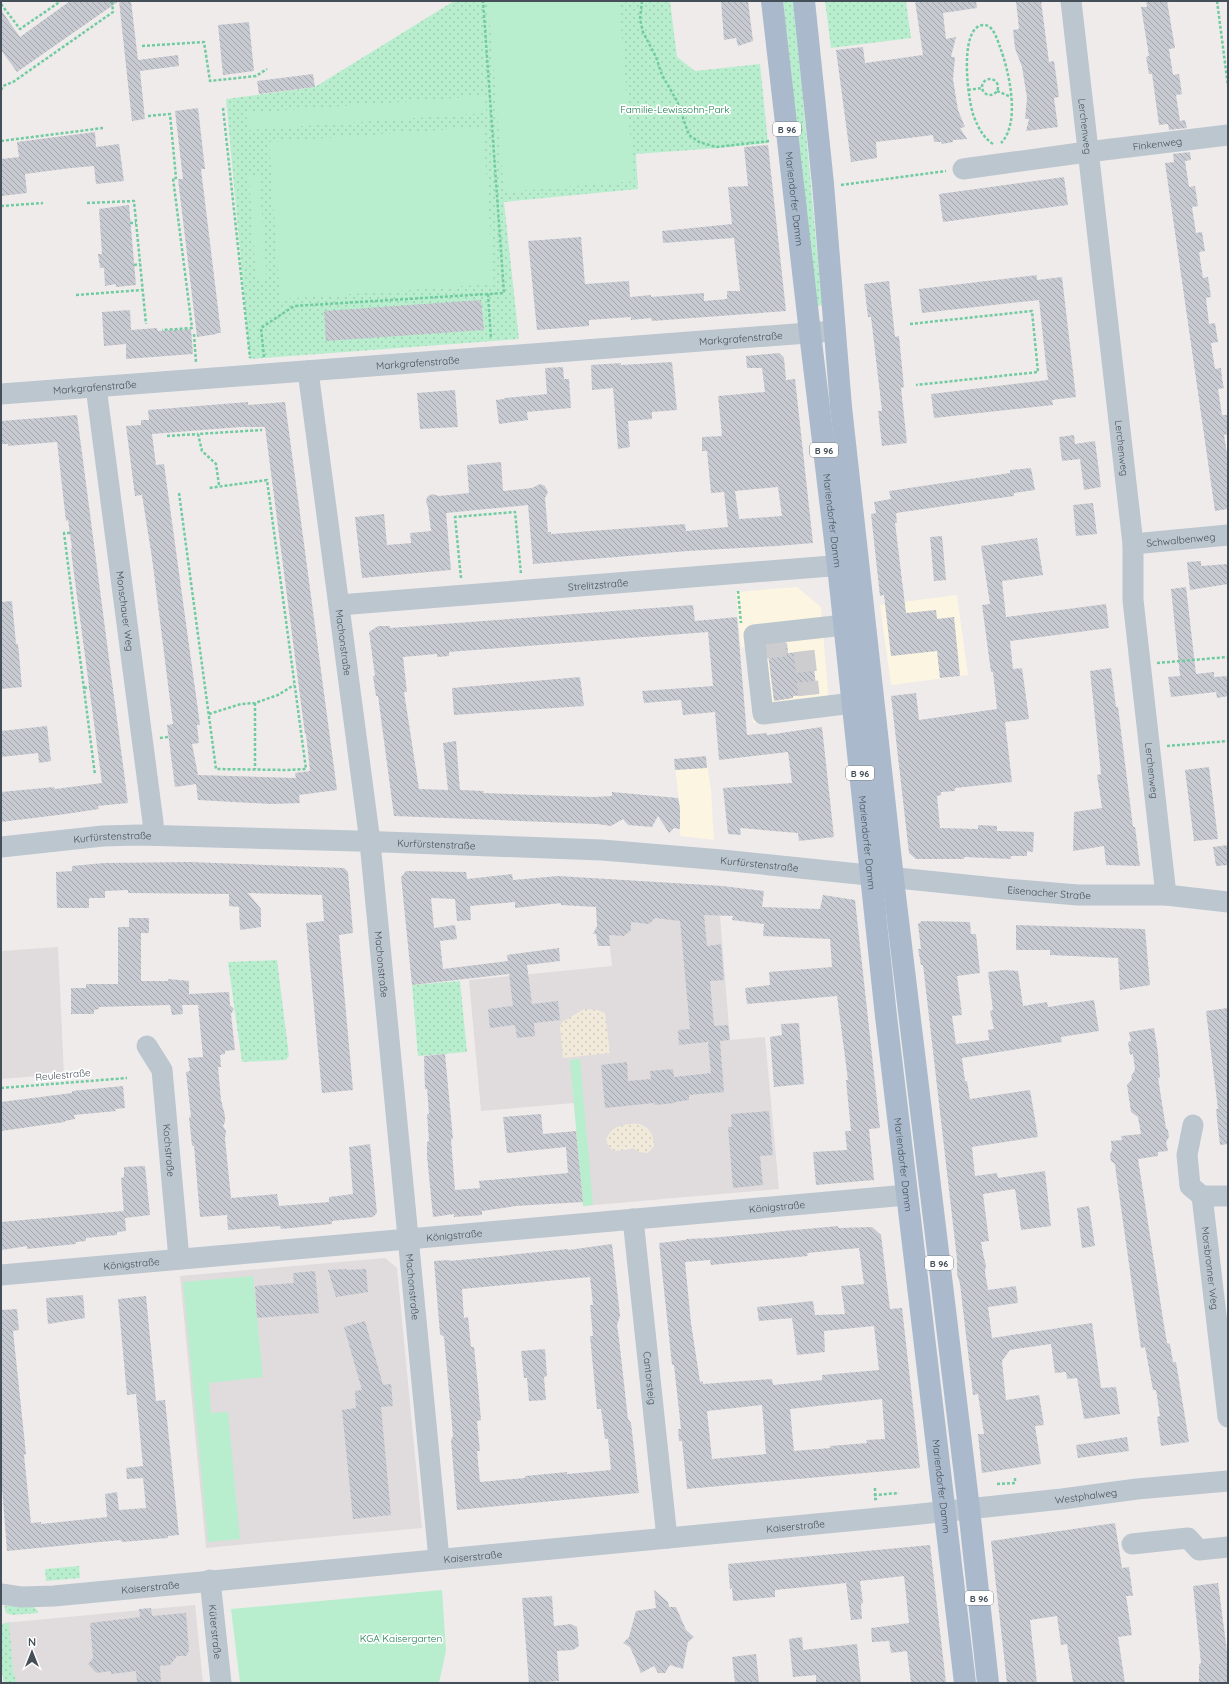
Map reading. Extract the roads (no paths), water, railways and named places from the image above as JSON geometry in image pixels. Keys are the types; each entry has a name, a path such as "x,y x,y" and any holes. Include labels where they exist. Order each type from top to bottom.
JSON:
{"main road":[{"name":"Mariendorfer Damm","path":"772,1 810,333 848,565 893,878 969,1509 988,1683"},
{"name":"Mariendorfer Damm","path":"804,1 823,184 841,407 848,565 844,625 907,1195 965,1683"}],"street":[{"name":"Lerchenweg","path":"1070,1 1133,544 1133,600 1166,895"},
{"name":"Finkenweg","path":"963,169 1228,135"},
{"name":"Markgrafenstraße","path":"1,394 834,331"},
{"name":"Machonstraße","path":"308,371 370,842 439,1559"},
{"name":"Monschauer Weg","path":"96,387 153,822 153,835"},
{"name":"Schwalbenweg","path":"1133,544 1228,535"},
{"name":"Strelitzstraße","path":"339,605 848,565"},
{"path":"844,625 754,635 763,714 852,704"},
{"name":"Kurfürstenstraße","path":"1,847 103,836 153,835 370,842 602,850 722,860 871,876"},
{"name":"Eisenacher Straße","path":"871,876 1078,895 1166,895 1228,902"},
{"name":"Kochstraße","path":"147,1046 162,1070 180,1259"},
{"path":"1193,1125 1186,1155 1190,1186 1202,1196 1228,1196"},
{"name":"Königstraße","path":"1,1275 907,1195"},
{"name":"Morsbronner Weg","path":"1202,1196 1228,1416"},
{"name":"Cantorsteig","path":"633,1219 667,1538"},
{"name":"Westphalweg","path":"944,1512 1137,1489 1228,1481"},
{"name":"Kaiserstraße","path":"1,1594 21,1597 54,1596 210,1580 944,1512"},
{"path":"1132,1544 1188,1538 1199,1550 1228,1547"},
{"name":"Küterstraße","path":"210,1580 221,1683"}],"tunnel":[{"path":"765,648 787,646"},
{"path":"804,651 809,695"}],"park label":[{"name":"Familie-Lewissohn-Park","path":"675,109"},
{"name":"KGA Kaisergarten","path":"401,1638"}]}
